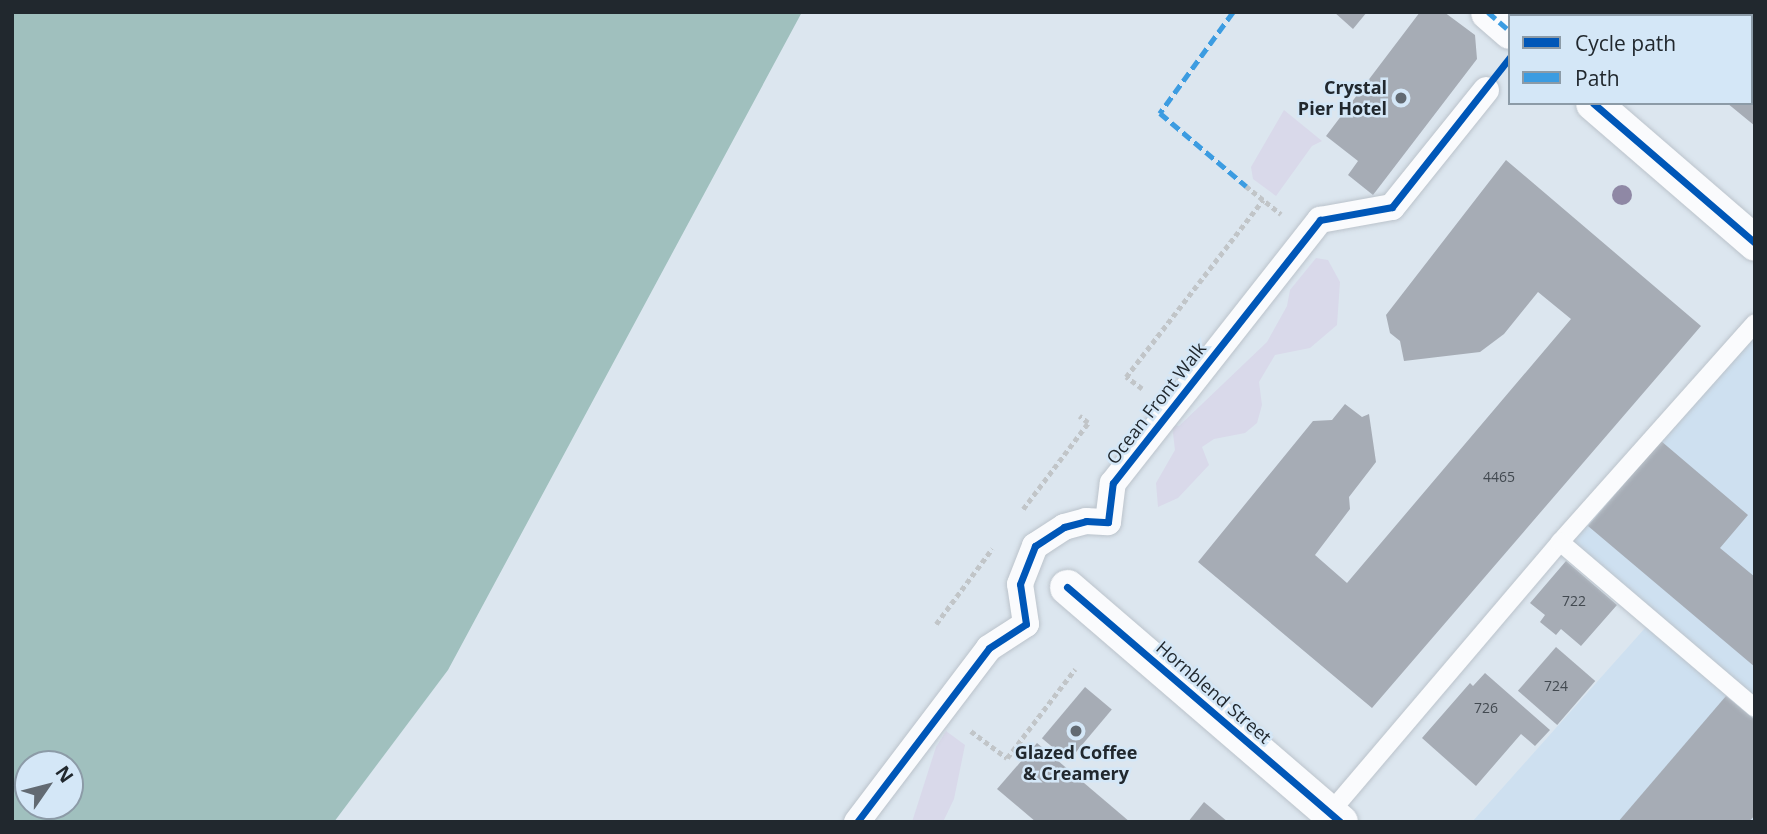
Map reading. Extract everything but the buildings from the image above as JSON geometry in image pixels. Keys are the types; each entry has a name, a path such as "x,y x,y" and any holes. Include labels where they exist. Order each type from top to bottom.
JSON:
{"street":[{"path":"1488,12 1508,29"},
{"name":"Ocean Front Walk","path":"857,822 989,648 1026,624 1020,584 1035,546 1064,527 1086,521 1108,522 1113,483 1320,220 1392,207 1486,90"},
{"path":"1595,105 1754,242"},
{"name":"Hornblend Street","path":"1067,587 1331,819"}],"lane":[{"path":"1331,819 1560,542 1755,323"},
{"path":"1560,542 1755,708"}],"path":[{"path":"1246,186 1270,205"},
{"path":"1137,385 1126,377 1263,200"},
{"path":"1046,477 1088,423 1079,416"},
{"path":"936,624 968,582"},
{"path":"943,710 1007,758 1075,669"}],"shaded area":[{"path":"12,12 802,12 448,670 334,822 12,822"},
{"path":"1284,110 1322,141 1312,146 1276,196 1253,179 1251,167"},
{"path":"1316,258 1328,260 1340,282 1337,325 1310,348 1275,355 1259,382 1262,405 1257,423 1245,433 1214,439 1202,447 1209,465 1178,498 1158,507 1156,483 1175,450 1172,425 1179,426 1267,342 1287,306 1290,290"},
{"path":"1755,328 1755,822 1472,822 1654,618 1568,541"},
{"path":"946,731 965,745 954,799 943,822 912,822 936,747"}],"marked path":[{"path":"1233,12 1160,113 1246,186"},
{"path":"1488,12 1508,29"}],"cycle path":[{"path":"857,822 989,648 1026,624 1020,584 1035,546 1064,527 1086,521 1108,522 1113,483 1320,220 1392,207 1508,60"},
{"path":"1595,105 1755,243"},
{"path":"1067,587 1340,822"}],"place":[{"name":"Crystal Pier Hotel","path":"1401,98"},
{"name":"Glazed Coffee & Creamery","path":"1076,731"}]}
